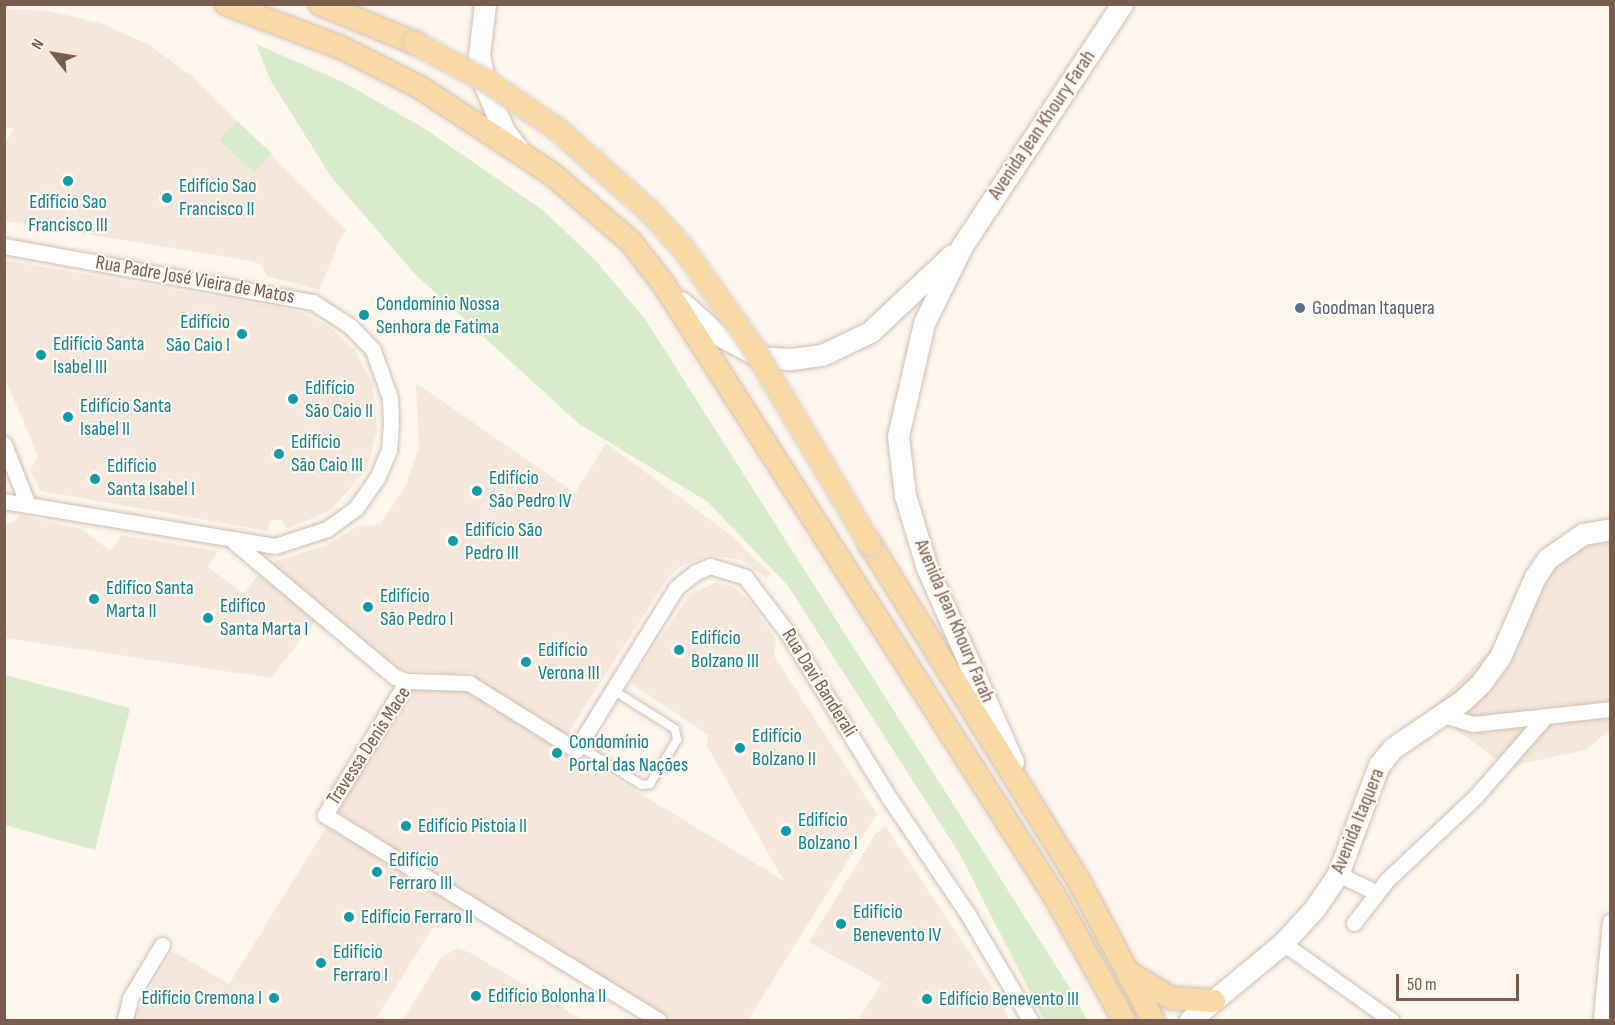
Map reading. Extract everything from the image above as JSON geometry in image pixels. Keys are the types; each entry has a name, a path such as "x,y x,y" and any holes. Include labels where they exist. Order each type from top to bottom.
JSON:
{"main road":[{"path":"226,4 350,52 422,88 575,192 630,241 664,285 1054,895 1124,1020"},
{"path":"320,4 415,43 488,82 557,129 649,211 682,248 753,347 870,544 1023,788 1153,1020"},
{"path":"1127,971 1171,998 1216,1005"}],"street":[{"path":"485,4 479,55 490,98 504,131 520,153"},
{"name":"Avenida Jean Khoury Farah","path":"1023,788 975,671 927,568 905,495 898,436 910,371 924,323 962,246 1122,4"},
{"name":"Rua Padre José Vieira de Matos","path":"4,246 297,297 313,302 350,326 373,350 390,398 389,450 377,478 356,508 327,529 305,539 274,546 234,542 4,501"},
{"name":"Avenida Jean Khoury Farah","path":"664,285 694,316 739,347 760,357 792,359 822,355 870,332 962,246"},
{"path":"4,444 28,505"},
{"name":"Avenida Itaquera","path":"1190,1020 1216,1005 1283,944 1338,874 1379,765 1393,748 1462,701 1500,657 1535,577 1547,559 1566,543 1583,534 1611,529"},
{"path":"234,542 364,654 395,677 407,681"},
{"name":"Rua Davi Banderali","path":"578,748 676,588 696,572 710,567 745,577 789,634 890,799 968,913 1030,1020"},
{"name":"Travessa Denis Mace","path":"578,748 469,683 407,681 325,815 658,1020"},
{"path":"1440,714 1473,724 1611,709"},
{"path":"1354,923 1377,893 1504,767 1545,717"},
{"path":"1338,874 1377,893"},
{"path":"1601,1020 1611,921"},
{"path":"1283,944 1391,1020"},
{"path":"125,1020 130,998 162,945"}],"lane":[{"path":"578,748 642,785 650,783 677,740 675,729 613,690"}],"shaded area":[{"path":"5,9 50,11 103,24 149,45 192,76 347,231 342,235 319,290 267,276 260,264 251,261 5,221 4,145 14,129 5,127"},
{"path":"4,260 298,311 328,326 354,349 373,385 377,430 367,469 330,511 286,529 282,520 271,520 267,531 41,491 30,470 38,456 5,378"},
{"path":"416,383 575,493 606,443 732,536 771,574 766,578 741,560 708,555 678,568 667,579 566,736 475,680 474,672 451,674 393,668 267,564 327,545 358,526 380,524 405,487 419,447"},
{"path":"21,516 82,529 110,551 121,535 218,551 208,567 243,593 260,573 316,620 271,678 5,638 5,526"},
{"path":"1610,522 1610,730 1585,750 1507,767 1430,710 1497,643 1532,567 1570,530"},
{"path":"716,583 734,587 750,602 776,640 774,656 877,814 748,1020 668,1020 334,810 411,685 465,687 784,881 707,746 708,735 630,683 690,594"},
{"path":"329,823 477,914 471,923 454,926 453,919 447,920 448,926 433,928 375,1020 138,1020 138,1008 173,951 229,984"},
{"path":"886,827 997,994 1009,1020 858,1020 882,983 809,942 876,833"},
{"path":"458,948 473,954 583,1020 403,1020 442,956"}],"green space":[{"path":"256,44 343,82 422,127 544,211 595,260 645,319 1075,996 1087,1020 1044,1020 961,856 788,586 708,502 579,424 415,274 332,178 271,81"},
{"path":"237,121 271,153 254,172 219,140"},
{"path":"5,675 130,708 95,850 5,825"}],"place":[{"name":"Edifício Sao Francisco III","path":"68,181"},
{"name":"Edifício Sao Francisco II","path":"167,198"},
{"name":"Goodman Itaquera","path":"1300,308"},
{"name":"Condomínio Nossa Senhora de Fatima","path":"364,315"},
{"name":"Edifício São Caio I","path":"242,334"},
{"name":"Edifício Santa Isabel III","path":"41,355"},
{"name":"Edifício São Caio II","path":"293,399"},
{"name":"Edifício Santa Isabel II","path":"68,417"},
{"name":"Edifício São Caio III","path":"279,454"},
{"name":"Edifício Santa Isabel I","path":"95,479"},
{"name":"Edifício São Pedro IV","path":"477,491"},
{"name":"Edifício São Pedro III","path":"453,541"},
{"name":"Edifíco Santa Marta II","path":"94,599"},
{"name":"Edifício São Pedro I","path":"368,607"},
{"name":"Edifíco Santa Marta I","path":"208,618"},
{"name":"Edifício Bolzano III","path":"679,650"},
{"name":"Edifício Verona III","path":"526,662"},
{"name":"Edifício Bolzano II","path":"740,748"},
{"name":"Condomínio Portal das Nações","path":"557,753"},
{"name":"Edifício Pistoia II","path":"406,826"},
{"name":"Edifício Bolzano I","path":"786,831"},
{"name":"Edifício Ferraro III","path":"377,872"},
{"name":"Edifício Ferraro II","path":"349,917"},
{"name":"Edifício Benevento IV","path":"841,924"},
{"name":"Edifício Ferraro I","path":"321,963"},
{"name":"Edifício Bolonha II","path":"476,996"},
{"name":"Edifício Cremona I","path":"274,998"},
{"name":"Edifício Benevento III","path":"927,999"}]}
